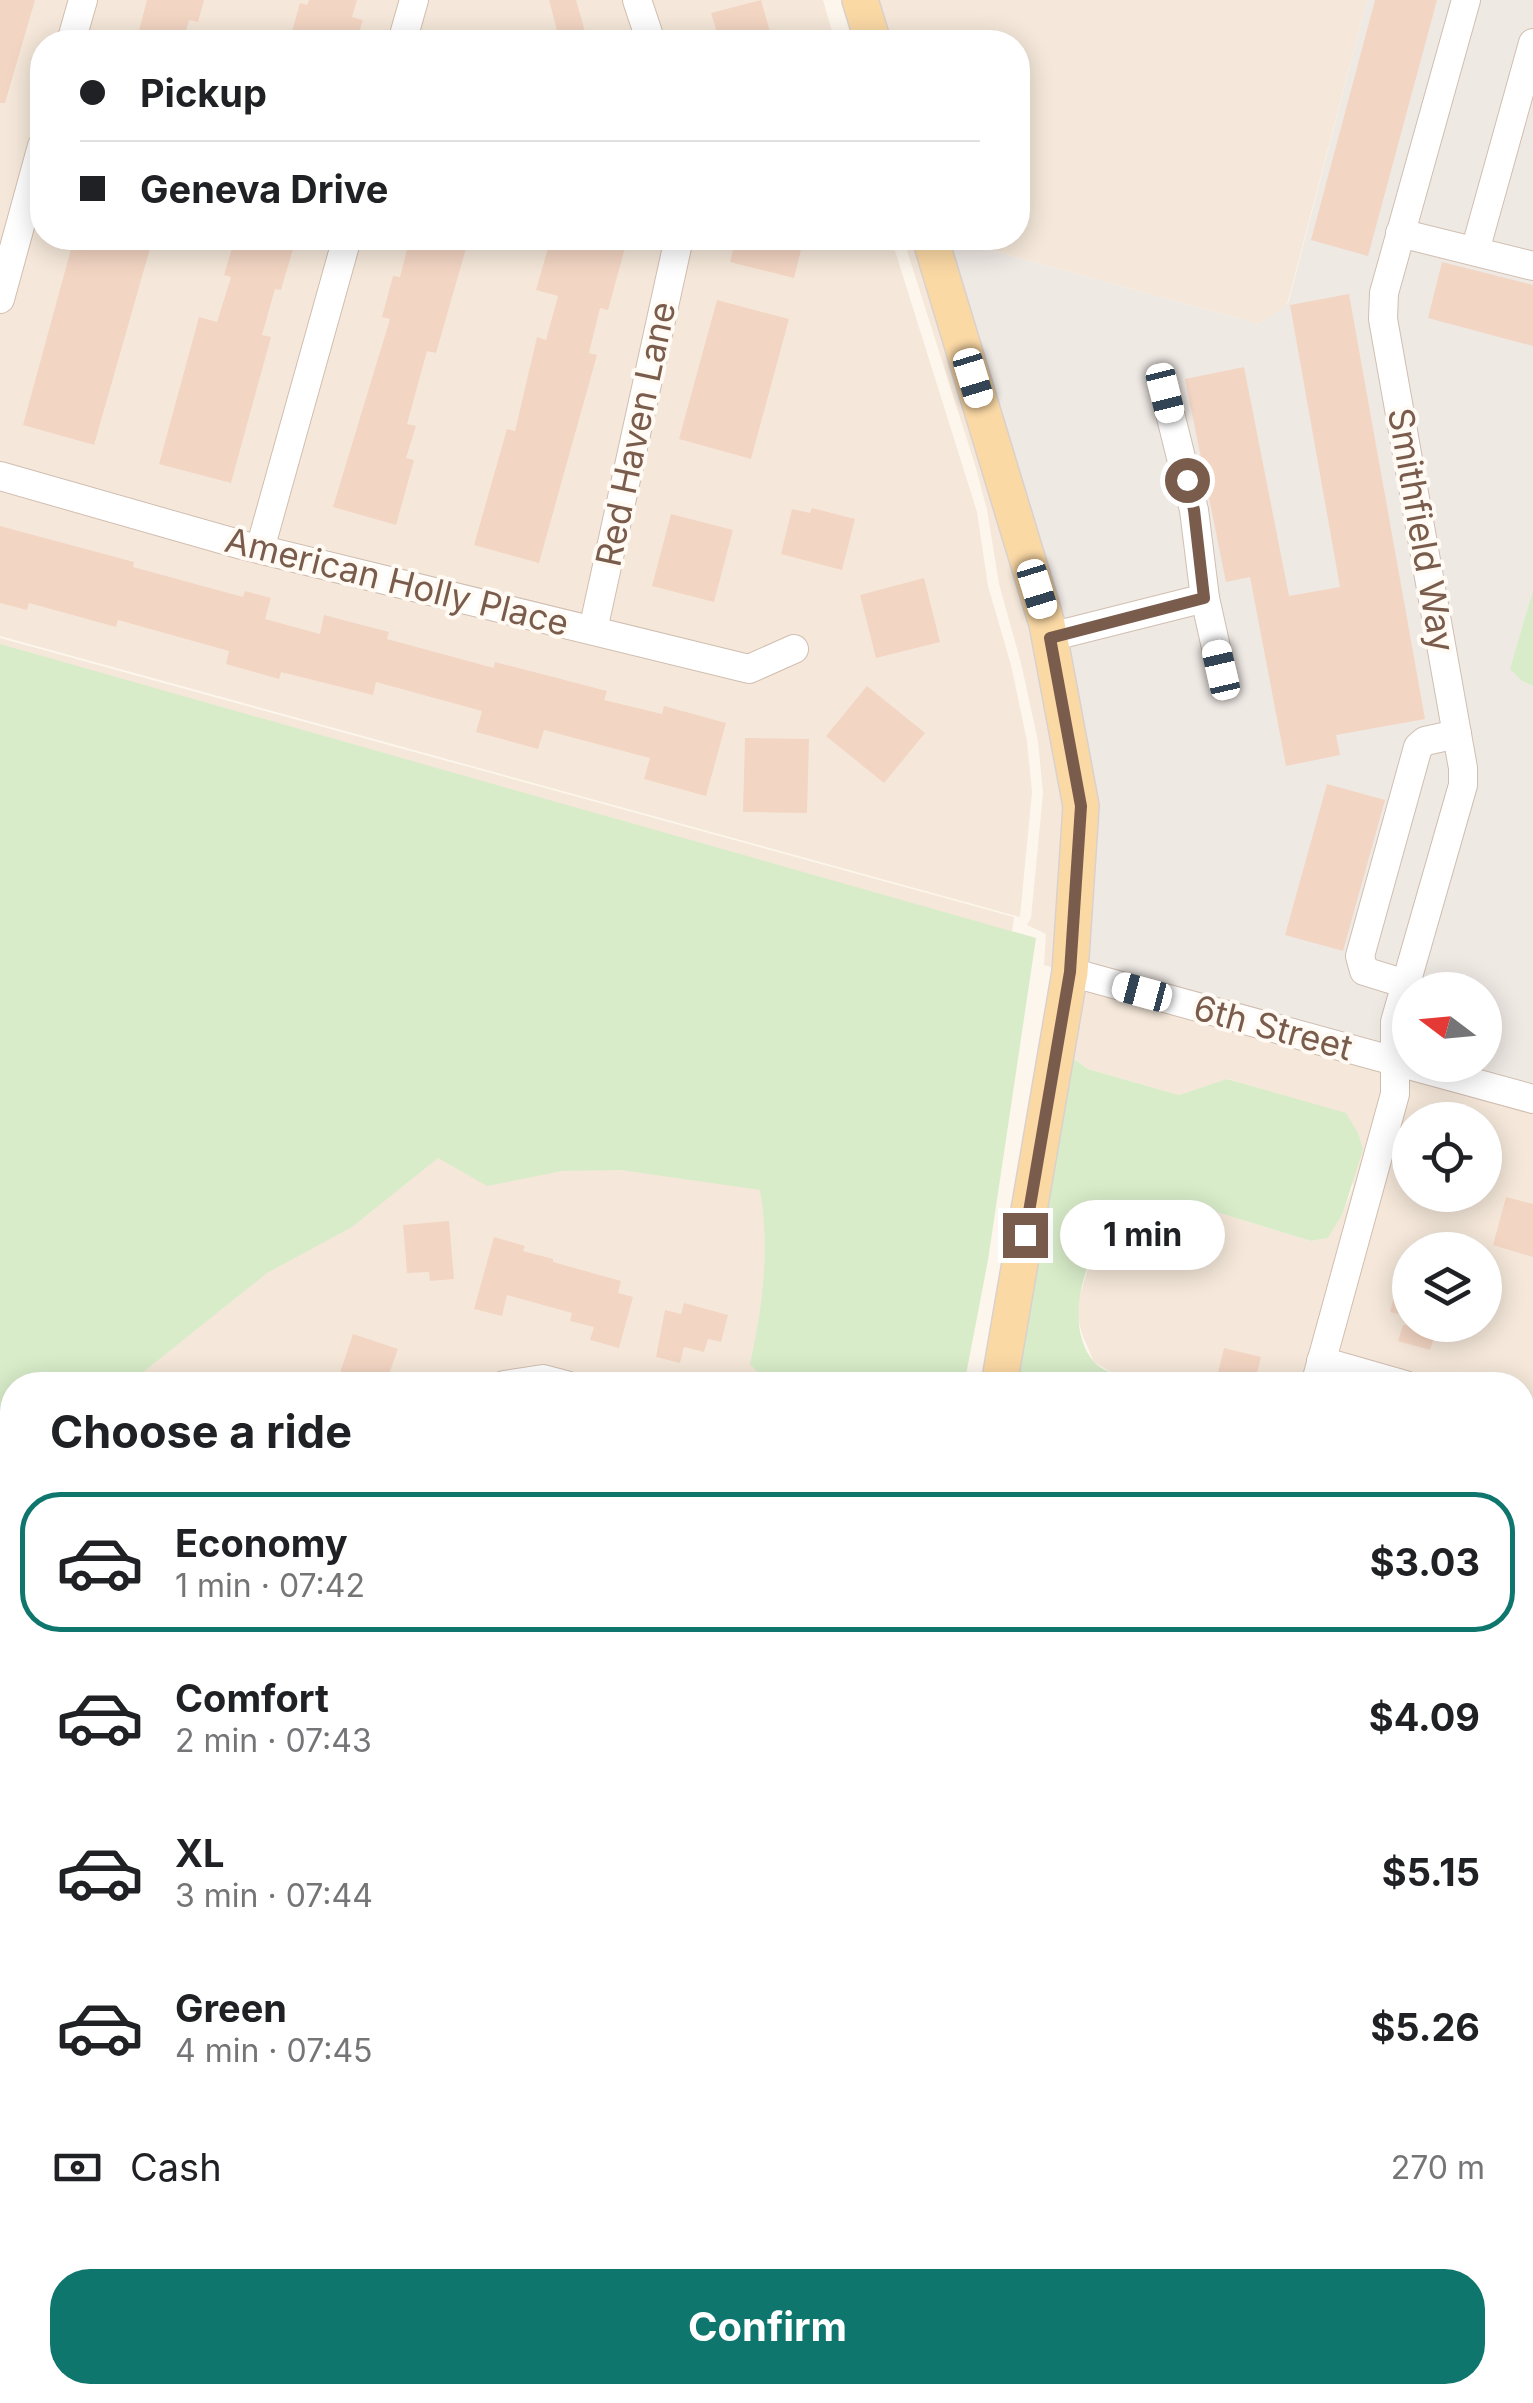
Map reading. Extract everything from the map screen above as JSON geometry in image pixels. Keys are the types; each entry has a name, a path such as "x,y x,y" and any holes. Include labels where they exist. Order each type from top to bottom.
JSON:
{"main road":[{"path":"860,0 869,30"},
{"path":"934,250 1050,638 1081,806 1070,972 1001,1372"}],"street":[{"path":"74,30 83,0"},
{"path":"405,30 414,0"},
{"path":"637,0 647,30"},
{"name":"Smithfield Way","path":"1409,972 1463,785 1458,734 1382,318 1384,294 1400,233 1466,0"},
{"path":"1474,251 1533,42"},
{"path":"0,299 30,190"},
{"path":"1400,233 1533,266"},
{"path":"260,549 344,250"},
{"name":"Red Haven Lane","path":"593,630 675,250"},
{"path":"1165,393 1194,510 1204,598 1221,670"},
{"name":"American Holly Place","path":"0,476 260,549 748,668 794,649"},
{"path":"1050,638 1204,598"},
{"path":"1392,980 1364,971 1360,956 1418,747 1458,734"},
{"name":"6th Street","path":"1070,972 1392,1060"},
{"name":"Smithfield Way","path":"1318,1372 1395,1094 1395,1082"},
{"name":"6th Street","path":"1471,1082 1533,1099"}],"shaded area":[{"path":"0,0 823,0 832,30 30,30 30,250 895,250 977,512 988,586 1011,665 1027,741 1032,792 1020,917 0,636"},
{"path":"873,0 1367,0 1287,305 1259,324 990,250 1030,250 1030,30 882,30"},
{"path":"1367,0 1533,0 1533,590 1511,668 1522,681 1533,686 1533,1087 1502,1079 1502,972 1392,972 1392,1049 1084,963 1094,805 949,250 990,250 1259,324 1288,304"},
{"path":"907,250 921,250 1034,626 1068,806 1058,969 1044,965 1046,934 1027,925 1031,918 1043,793 1038,741 999,584 976,468"},
{"path":"0,638 1014,917 956,1372 0,1372"},
{"path":"1081,987 1381,1070 1382,1092 1305,1372 1111,1372 1094,1362 1076,1309 1094,1248 1106,1230 1136,1229 1183,1202 1311,1241 1328,1238 1353,1187 1346,1114 1228,1079 1179,1095 1088,1069 1070,1055"},
{"path":"1406,1082 1426,1082 1500,1102 1401,1102"},
{"path":"1502,1103 1533,1111 1533,1372 1401,1372 1337,1354 1392,1136 1392,1212 1502,1212"}],"green space":[{"path":"1533,590 1533,686 1510,669"},
{"path":"0,644 1036,938 988,1260 966,1372 758,1372 750,1364 764,1277 760,1190 621,1170 562,1171 487,1186 438,1158 352,1227 267,1273 143,1372 0,1372"},
{"path":"1069,1055 1088,1069 1179,1095 1227,1079 1346,1113 1363,1149 1343,1213 1328,1238 1311,1241 1183,1202 1136,1229 1106,1230 1084,1277 1079,1314 1085,1348 1094,1362 1110,1372 1015,1372"}],"building":[{"path":"0,0 35,0 5,103 0,103"},
{"path":"147,0 204,0 198,22 189,20 186,30 139,30"},
{"path":"309,0 357,0 352,17 363,20 360,30 292,30 300,3 307,5"},
{"path":"549,0 576,0 585,30 557,30"},
{"path":"761,0 770,30 716,30 711,13"},
{"path":"1375,0 1437,0 1368,256 1311,240"},
{"path":"71,250 150,250 94,445 23,425"},
{"path":"231,250 293,250 281,290 275,289 262,335 271,337 231,483 159,464 199,317 217,322 231,277 224,275"},
{"path":"407,250 466,250 436,353 427,351 407,424 416,426 406,458 414,460 396,525 333,507 390,319 382,317 393,276 400,277"},
{"path":"548,250 624,250 608,310 600,308 589,353 597,355 539,563 474,545 507,429 515,431 537,337 546,340 558,296 536,290"},
{"path":"733,250 801,250 794,278 730,262"},
{"path":"1442,262 1533,285 1533,346 1428,318"},
{"path":"1349,294 1425,719 1336,735 1340,755 1286,766 1250,577 1226,582 1185,379 1244,367 1289,596 1340,587 1290,305"},
{"path":"717,300 789,319 751,459 679,439"},
{"path":"812,508 855,519 842,570 781,554 792,509 810,513"},
{"path":"671,514 733,530 714,602 652,586"},
{"path":"0,526 134,562 133,567 243,597 245,591 271,598 265,619 320,634 324,615 389,632 387,639 494,668 495,662 607,691 604,700 662,714 664,706 726,723 706,796 644,779 650,758 544,730 538,749 476,732 482,711 376,682 373,695 281,672 279,679 226,664 229,651 118,620 116,627 29,603 27,610 0,603"},
{"path":"924,578 940,642 876,658 860,595"},
{"path":"867,686 925,733 884,783 826,736"},
{"path":"745,738 809,739 807,813 743,812"},
{"path":"1327,784 1385,800 1343,951 1285,935"},
{"path":"1506,1197 1533,1204 1533,1257 1502,1248 1502,1232 1497,1232"},
{"path":"449,1221 454,1279 430,1281 429,1272 407,1273 403,1225"},
{"path":"494,1237 525,1246 523,1251 553,1262 621,1281 618,1293 633,1297 619,1348 590,1340 594,1327 570,1321 572,1313 507,1295 502,1316 474,1309"},
{"path":"684,1303 728,1315 721,1342 708,1339 704,1352 684,1347 680,1363 656,1357 665,1310 681,1314"},
{"path":"353,1334 398,1349 390,1372 340,1372"},
{"path":"1402,1342 1433,1342 1430,1350"},
{"path":"1224,1348 1261,1357 1257,1372 1218,1372"}],"route":[{"path":"1025,1235 1070,972 1081,806 1050,638 1204,598 1187,480"}]}
